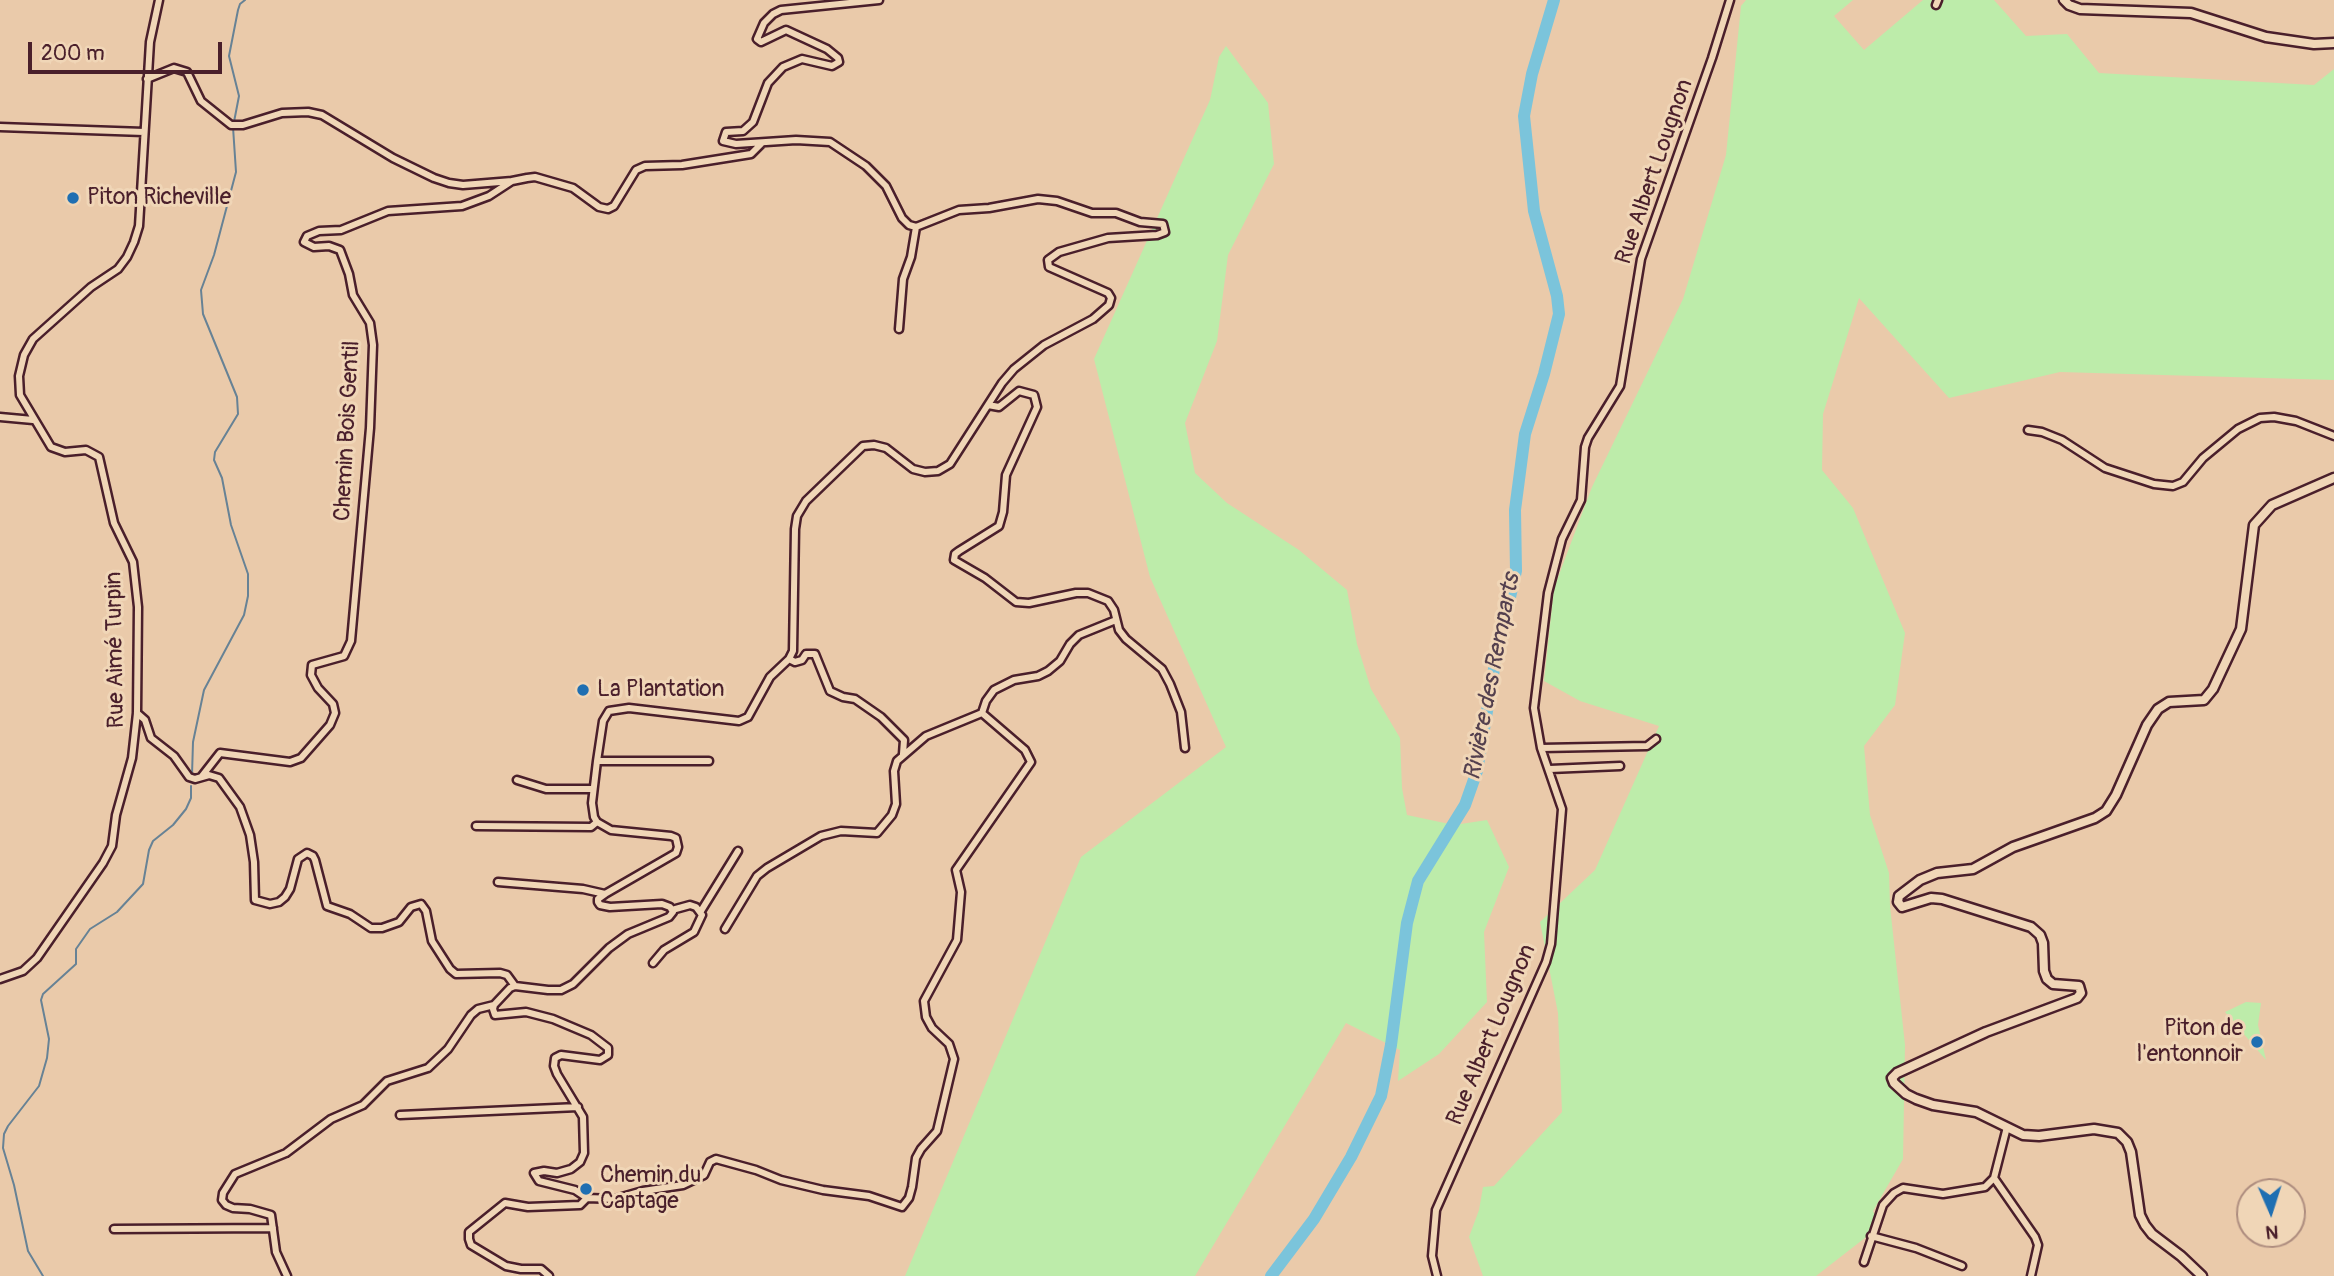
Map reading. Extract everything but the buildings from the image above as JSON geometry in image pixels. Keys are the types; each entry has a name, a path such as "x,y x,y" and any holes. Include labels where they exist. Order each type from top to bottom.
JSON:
{"main road":[{"path":"2064,0 2080,9 2191,13 2266,37 2314,44 2334,43"},
{"path":"2202,1276 2145,1225 2140,1216 2131,1152 2119,1133 2094,1129 2039,1136 2022,1135 1976,1112 1933,1105 1898,1089 1892,1078 1897,1073 1966,1041 2077,998 2081,993 2079,986 2053,984 2047,979 2043,943 2040,935 2031,928 1942,899 1931,898 1902,907 1898,902 1899,896 1920,880 1937,873 1973,869 2013,847 2095,818 2106,811 2116,795 2147,725 2158,709 2169,702 2204,700 2213,689 2241,629 2254,525 2272,505 2334,478"}],"street":[{"name":"Rue Aimé Turpin","path":"0,979 23,971 37,958 112,846 116,815 132,758 137,713 138,607 135,570 114,523 99,457 86,450 57,450 46,441 20,395 19,376 24,355 33,339 92,287 118,269 127,257 139,226 150,42 159,0"},
{"path":"672,910 666,905 654,903 605,907 600,905 598,899 676,853 679,843 671,836 611,830 597,822 593,812 593,789 603,721 608,711 629,708 739,721 748,717 770,677 789,659 793,651 795,529 797,516 806,501 863,446 886,448 913,469 939,471 950,464 1002,383 1026,358 1044,345 1093,319 1109,305 1111,299 1108,293 1049,267 1048,260 1059,252 1108,238 1165,232 1166,226 1163,223 1140,222 1116,212 1092,213 1057,201 1038,199 989,208 959,210 916,227 909,225 902,218 886,186 866,166 830,142 723,141 726,132 743,131 753,122 768,83 783,67 802,60 832,66 839,62 827,49 786,30 761,42 757,39 758,34 773,14 781,10 879,0"},
{"name":"Rue Albert Lougnon","path":"1437,1276 1432,1256 1436,1210 1546,962 1551,944 1562,809 1541,748 1534,708 1548,593 1562,539 1581,500 1588,438 1620,386 1641,259 1726,19 1730,0"},
{"path":"147,79 174,68 187,72 201,101 234,125 282,113 308,111 323,115 393,158 441,181 463,185 512,181"},
{"path":"0,127 144,132"},
{"name":"Chemin Bois Gentil","path":"202,776 220,753 290,762 301,758 330,725 335,713 333,704 318,688 311,675 312,665 344,656 351,641 370,428 373,345 370,323 353,295 340,250 329,246 314,247 304,242 307,236 319,231 341,230 388,211 462,206 489,196 512,181 535,177 573,188 599,207 608,209 614,206 636,170 645,166 682,165 751,154 762,143"},
{"path":"899,329 903,279 911,257 916,227"},
{"path":"988,405 999,408 1019,391 1034,396 1037,407 1027,434 1006,475 999,526 959,551 954,560 985,578 1016,602 1029,603 1064,594 1088,593 1111,604 1116,626 1126,639 1162,669 1181,712 1185,748"},
{"path":"0,417 33,420"},
{"path":"2028,430 2062,440 2105,468 2154,484 2173,486 2183,482 2203,458 2238,429 2260,418 2274,417 2296,421 2334,436"},
{"path":"725,929 757,876 767,868 821,836 841,831 877,833 892,815 896,804 894,771 897,761 926,736 982,713 994,690 1014,680 1038,676 1048,671 1060,661 1079,635 1116,620"},
{"path":"789,659 795,662 802,660 806,654 815,654 830,691 863,704 900,734 904,740 903,756"},
{"path":"137,713 145,720 151,738 174,756 189,777 195,779 214,776 222,781 240,807 250,835 255,900 270,904 279,902 290,889 298,859 307,853 315,860 327,906 350,914 371,928 382,928 399,922 411,907 421,904 426,911 432,941 450,969 456,974 507,975 515,986"},
{"path":"494,1005 495,1015 535,1013 570,1025 608,1048 608,1055 600,1060 561,1055 555,1058 557,1073 583,1117 584,1153 580,1162 571,1169 557,1173 534,1173 539,1181 575,1190 587,1198 615,1199 643,1191 683,1185 704,1175 710,1162 722,1159 781,1180 823,1190 869,1196 902,1207 909,1198 916,1158 937,1131 954,1059 949,1044 932,1028 926,1017 924,1001 957,940 961,892 956,870 1031,762 1025,750 982,713"},
{"path":"1541,748 1647,746 1656,739"},
{"path":"597,761 709,761"},
{"path":"1549,769 1620,766"},
{"path":"517,780 546,789 593,789"},
{"path":"476,826 591,827 597,822"},
{"path":"653,963 664,950 694,932 701,919 701,911 738,851"},
{"path":"498,882 583,889 605,894"},
{"path":"672,910 690,905 701,911"},
{"path":"287,1276 276,1252 271,1215 226,1205 222,1200 235,1174 286,1153 331,1119 363,1105 387,1081 428,1068 448,1049 471,1015 478,1009 494,1005 510,988 515,986 561,990 579,978 609,948 628,934 669,917 672,910"},
{"path":"400,1115 578,1107"},
{"path":"1864,1262 1883,1205 1894,1193 1903,1188 1943,1194 1985,1187 1994,1178 2007,1127"},
{"path":"1994,1178 2035,1237 2038,1245 2031,1276"},
{"path":"549,1276 541,1269 506,1266 471,1245 468,1239 470,1232 505,1203 528,1207 580,1205 587,1198"},
{"path":"114,1229 273,1228"},
{"path":"1871,1236 1916,1248 1962,1266"}],"green space":[{"path":"1746,0 1853,0 1834,16 1864,50 1923,0 1994,0 2026,36 2067,34 2099,73 2314,85 2334,69 2334,380 2060,372 1949,398 1859,298 1823,414 1822,470 1853,508 1905,633 1895,705 1864,746 1870,815 1889,873 1905,1045 1903,1159 1873,1211 1879,1227 1816,1276 1483,1276 1469,1237 1479,1210 1483,1187 1494,1186 1562,1112 1558,1013 1540,922 1595,870 1659,726 1580,701 1544,681 1554,588 1592,487 1683,299 1726,155 1741,6"},
{"path":"1226,46 1268,103 1274,164 1228,255 1217,341 1185,423 1195,473 1227,503 1299,550 1347,590 1357,644 1371,689 1400,738 1402,788 1407,815 1454,825 1487,820 1509,867 1484,932 1487,1002 1439,1054 1398,1081 1400,1050 1346,1023 1195,1276 905,1276 1081,857 1226,747 1150,577 1094,359 1210,100 1219,57"},
{"name":"Piton de l'entonnoir","path":"2246,1002 2261,1003 2258,1025 2266,1060 2225,1012"}],"waterway":[{"path":"192,775 193,742 204,690 244,615 248,596 248,574 231,525 222,478 214,460 215,452 238,414 237,397 203,314 201,290 214,255 236,172 233,127 239,96 229,56 238,10 245,0"},
{"name":"Rivière des Remparts","path":"1271,1276 1314,1219 1351,1157 1381,1096 1391,1045 1407,923 1418,881 1465,805 1477,771 1495,663 1516,571 1515,510 1525,434 1559,314 1557,296 1534,211 1524,116 1532,74 1554,0"},
{"path":"43,1276 28,1251 3,1148 4,1134 39,1086 47,1058 49,1039 41,1000 43,994 76,964 76,949 90,929 117,912 143,884 153,841 173,825 186,809 191,798 191,786"}],"place":[{"name":"Piton Richeville","path":"73,198"},
{"name":"La Plantation","path":"583,690"},
{"name":"Piton de l'entonnoir","path":"2257,1042"},
{"name":"Chemin du Captage","path":"586,1189"}]}
